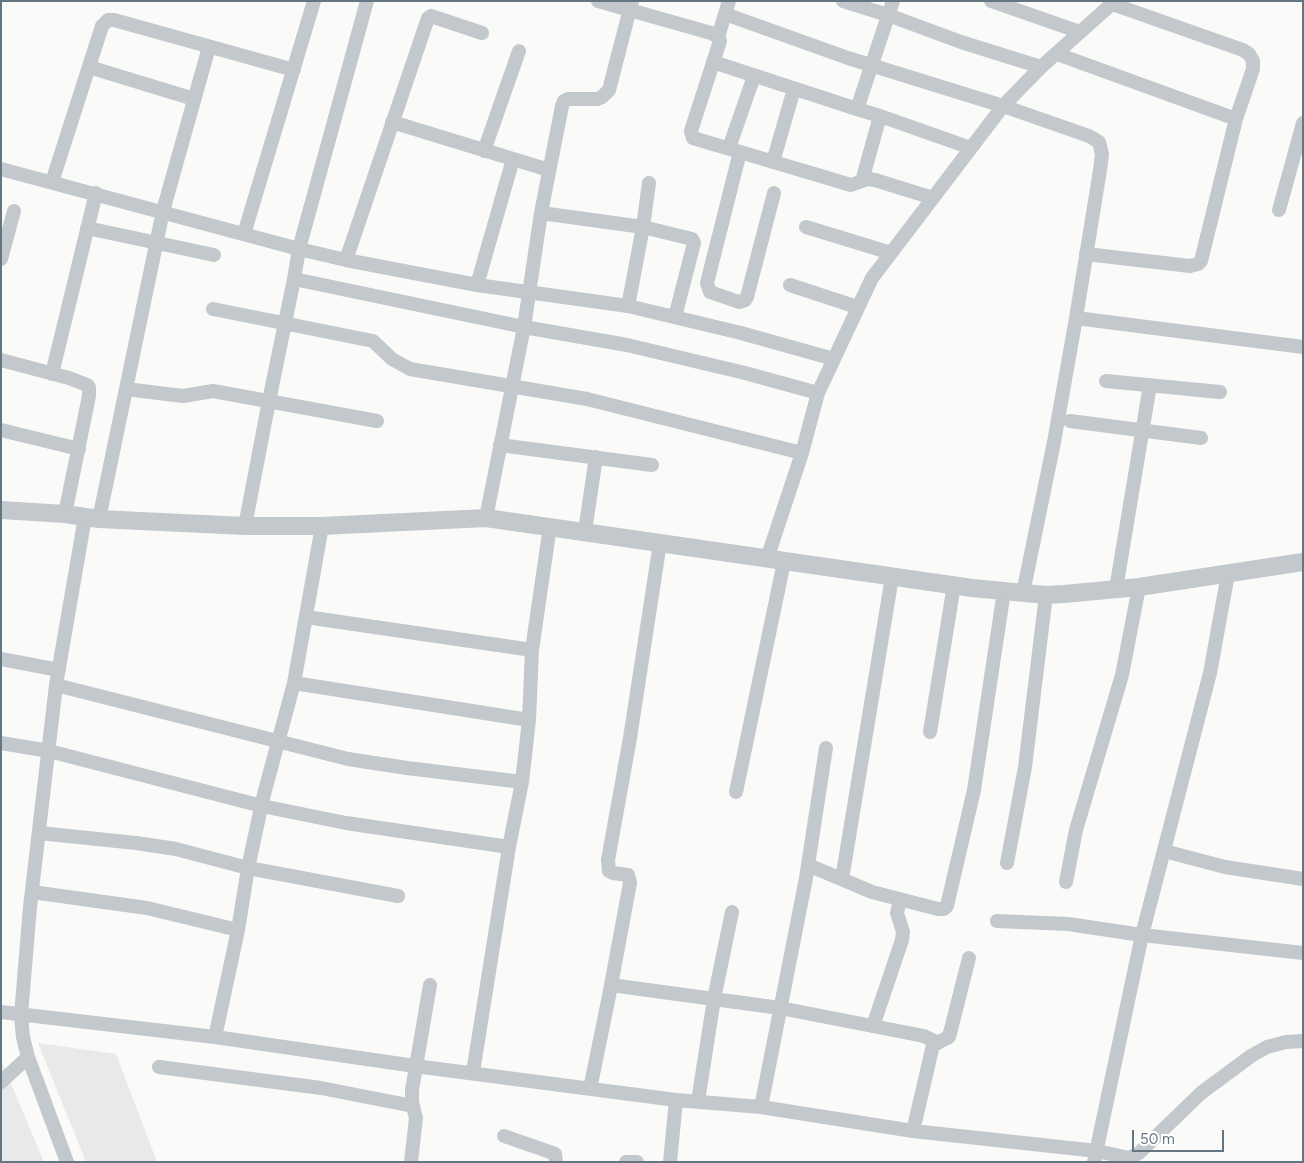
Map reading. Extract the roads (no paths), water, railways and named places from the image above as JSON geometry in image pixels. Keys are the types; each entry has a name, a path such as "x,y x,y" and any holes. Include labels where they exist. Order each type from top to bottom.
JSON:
{"street":[{"path":"244,234 314,1"},
{"path":"245,526 269,400 286,324 299,249 367,1"},
{"path":"598,1 631,6 711,33 718,38"},
{"path":"843,1 1041,67"},
{"path":"856,110 893,1"},
{"path":"991,1 1080,32"},
{"path":"766,559 802,454 818,393 872,278 1003,106 1041,67 1114,2 1243,50 1249,54 1253,60 1253,68 1236,119 1201,261 1190,266 1086,254"},
{"path":"486,518 524,327 541,213 562,106 568,98 597,99 609,90 631,6"},
{"path":"933,198 875,180 868,179 851,185 693,138 691,129 720,41 718,38 727,8 872,65 1003,106 1088,136 1099,142 1102,154 1100,170 1076,318 1054,442 1023,594"},
{"path":"346,260 428,18 431,16 482,33"},
{"path":"52,182 102,26 108,20 114,20 294,70"},
{"path":"67,1162 28,1058 21,1015 32,892 56,685 92,518 126,389 163,211 209,46"},
{"path":"484,151 519,51"},
{"path":"1057,54 1236,119"},
{"path":"713,62 856,110 880,116 970,148"},
{"path":"89,67 194,99"},
{"path":"754,76 734,150 707,284 710,292 739,302 747,297 774,192"},
{"path":"773,162 794,89"},
{"path":"862,181 880,116"},
{"path":"392,122 549,170"},
{"path":"1279,210 1303,123"},
{"path":"477,284 513,160"},
{"path":"1,169 346,260 477,284 628,306 741,333 834,359"},
{"path":"628,306 649,183"},
{"path":"52,374 96,194"},
{"path":"1,259 14,211"},
{"path":"541,213 643,227 691,238 694,241 674,317"},
{"path":"806,227 891,253"},
{"path":"87,228 214,255"},
{"path":"294,279 524,327 627,345 746,373 818,393"},
{"path":"790,285 858,307"},
{"path":"213,309 373,341 392,359 410,369 587,399 802,454"},
{"path":"1076,318 1303,347"},
{"path":"1,360 80,382 89,388 79,449 65,514"},
{"path":"1106,381 1220,392"},
{"path":"1116,589 1150,384"},
{"path":"126,389 183,396 213,391 377,421"},
{"path":"1070,421 1201,438"},
{"path":"1,430 79,449"},
{"path":"500,445 652,465"},
{"path":"585,531 596,457"},
{"path":"1,510 65,514 92,518 245,526 322,526 486,518 585,531 784,562 1023,594 1064,594 1139,587 1303,562"},
{"path":"215,1037 238,930 248,868 294,683 322,526"},
{"path":"473,1072 509,847 522,782 529,720 532,650 550,526"},
{"path":"590,1089 630,880 625,874 609,871 608,860 630,738 660,543"},
{"path":"736,792 784,562"},
{"path":"1095,1157 1142,935 1210,673 1228,574"},
{"path":"842,880 892,576"},
{"path":"930,732 954,585"},
{"path":"1066,882 1076,830 1122,675 1139,587"},
{"path":"808,865 872,892 938,909 944,909 947,906 974,790 1004,591"},
{"path":"1007,863 1025,766 1046,594"},
{"path":"306,617 532,650"},
{"path":"1,660 59,670"},
{"path":"294,683 529,720"},
{"path":"56,685 348,759 522,782"},
{"path":"1,743 49,751 262,806 346,822 509,847"},
{"path":"761,1107 808,865 826,748"},
{"path":"39,833 176,849 248,868 398,896"},
{"path":"1164,851 1225,867 1303,879"},
{"path":"32,892 147,908 238,930"},
{"path":"873,1026 902,940 903,932 897,913 900,900"},
{"path":"698,1101 714,999 732,912"},
{"path":"997,921 1068,924 1142,935 1303,954"},
{"path":"913,1131 933,1046 949,1037 969,958"},
{"path":"411,1162 416,1114 411,1096 430,985"},
{"path":"611,985 780,1008 924,1036 938,1043"},
{"path":"1,1012 215,1037 415,1066 473,1072 676,1100 761,1107 1095,1157 1129,1158 1136,1156 1200,1094 1235,1068 1267,1048 1286,1042 1303,1041"},
{"path":"1,1082 28,1058"},
{"path":"158,1067 321,1088 413,1106"},
{"path":"670,1162 676,1100"},
{"path":"504,1136 553,1152 556,1162"},
{"path":"626,1162 637,1162"}]}
